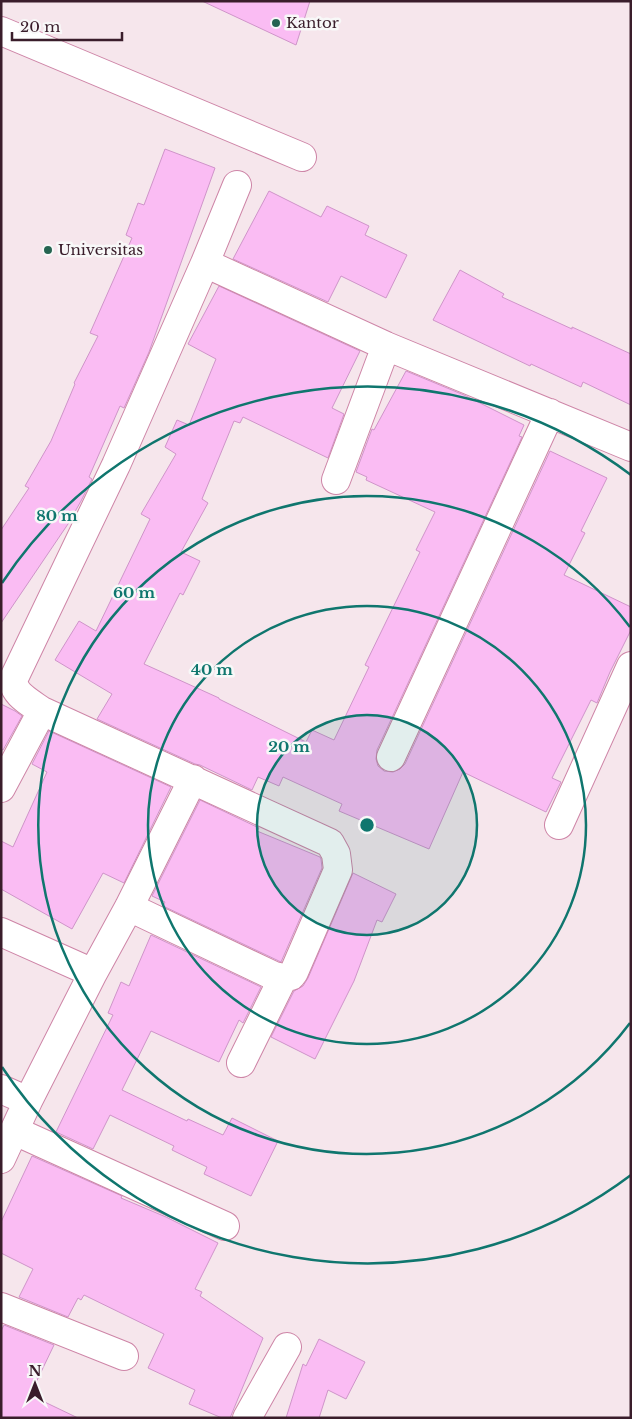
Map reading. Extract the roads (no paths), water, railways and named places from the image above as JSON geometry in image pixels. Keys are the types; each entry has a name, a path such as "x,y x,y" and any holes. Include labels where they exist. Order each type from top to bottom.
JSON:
{"street":[{"path":"1,31 302,157"},
{"path":"129,907 274,976 284,978 291,976 294,972 338,870 336,854 330,844 193,779 42,711 15,689 13,684 14,678 116,465 205,263 236,185"},
{"path":"205,263 386,346 631,447"},
{"path":"336,480 386,346"},
{"path":"391,758 550,414"},
{"path":"559,825 631,666"},
{"path":"1,788 42,711"},
{"path":"1,1159 93,973 129,907 193,779"},
{"path":"1,932 93,973"},
{"path":"241,1063 284,978"},
{"path":"1,1090 28,1102"},
{"path":"15,1130 225,1226"},
{"path":"1,1307 124,1356"},
{"path":"247,1418 287,1347"}],"place":[{"name":"Kantor","path":"276,23"},
{"name":"Universitas","path":"48,250"}]}
